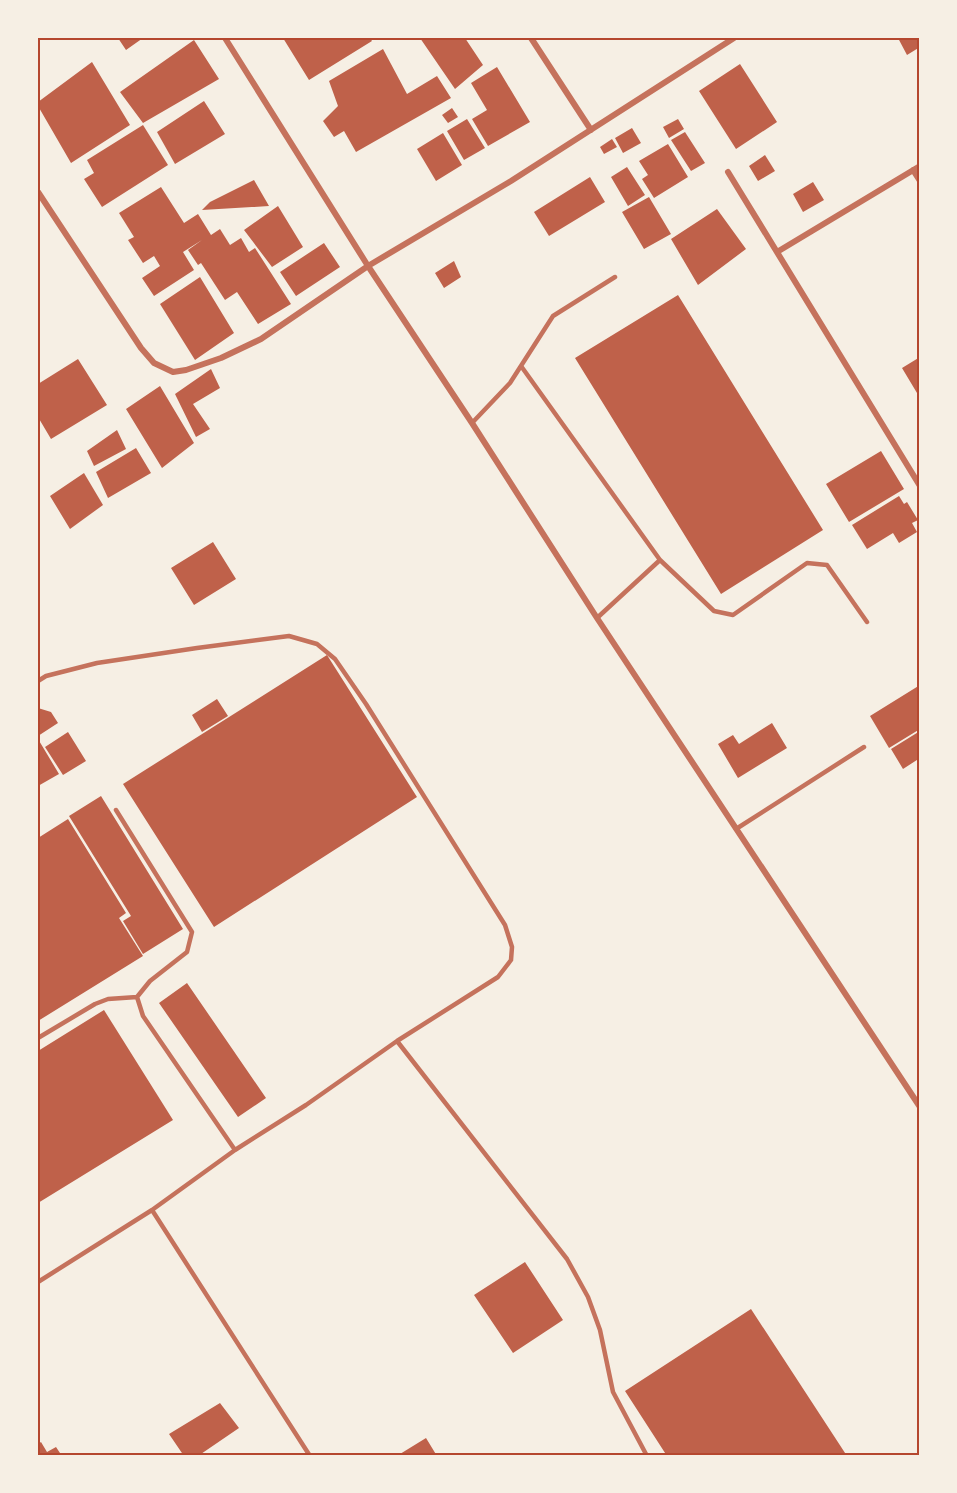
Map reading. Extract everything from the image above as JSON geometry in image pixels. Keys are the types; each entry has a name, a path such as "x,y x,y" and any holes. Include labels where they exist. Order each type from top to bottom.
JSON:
{"street":[{"path":"225,38 368,266 920,1107"},
{"path":"531,38 591,130"},
{"path":"38,192 141,348 154,363 173,372 186,370 221,358 261,339 368,266 510,181 734,38"},
{"path":"777,252 920,166"},
{"path":"913,171 920,181"},
{"path":"728,172 920,486"}],"lane":[{"path":"472,423 510,382 553,316 615,277"},
{"path":"521,366 660,560 714,611 733,615 807,563 826,565 867,622"},
{"path":"597,618 660,560"},
{"path":"38,681 46,676 97,663 196,648 289,636 316,644 335,660 366,704 505,925 512,947 511,960 498,977 397,1041 306,1105 235,1150 152,1210 38,1282"},
{"path":"736,829 864,747"},
{"path":"116,810 192,932 187,952 150,981 137,998"},
{"path":"137,998 143,1017 235,1150"},
{"path":"38,1038 95,1004 108,999 137,998"},
{"path":"397,1041 567,1259 588,1297 600,1329 613,1392 647,1455"},
{"path":"152,1210 310,1455"}],"building":[{"path":"118,38 143,38 126,50"},
{"path":"283,38 370,38 372,41 309,80"},
{"path":"420,38 465,38 483,65 455,89"},
{"path":"898,38 920,38 920,47 907,55"},
{"path":"194,40 219,79 143,123 120,92"},
{"path":"383,49 407,94 437,76 451,98 356,152 344,131 334,137 323,121 338,106 329,81"},
{"path":"92,62 130,125 71,163 38,106 38,102"},
{"path":"740,64 777,122 736,149 699,91"},
{"path":"497,67 530,122 488,146 472,119 487,110 471,83"},
{"path":"204,101 225,134 175,164 157,132"},
{"path":"452,108 458,117 448,123 442,115"},
{"path":"467,119 485,148 464,160 447,131"},
{"path":"678,119 684,129 669,138 663,127"},
{"path":"143,125 168,165 102,207 84,179 94,173 87,160"},
{"path":"632,128 641,143 623,153 615,138"},
{"path":"685,132 705,163 691,171 671,140"},
{"path":"443,133 462,165 436,181 417,149"},
{"path":"612,139 617,147 604,154 600,147"},
{"path":"668,144 688,177 654,198 642,179 648,175 639,161"},
{"path":"765,155 775,171 758,181 749,166"},
{"path":"627,167 645,195 628,206 611,177"},
{"path":"590,177 605,202 549,236 534,212"},
{"path":"254,180 269,206 202,210 210,202"},
{"path":"813,182 824,200 803,212 793,194"},
{"path":"161,187 184,223 198,214 211,235 220,229 230,245 241,238 249,252 255,248 291,304 258,324 237,292 225,300 201,263 198,265 188,250 202,240 183,252 194,270 154,296 142,278 160,266 154,256 143,263 128,240 134,237 119,213"},
{"path":"649,197 671,234 644,249 622,212"},
{"path":"278,206 303,247 272,267 244,230"},
{"path":"717,209 746,249 698,285 671,239"},
{"path":"324,243 340,267 296,296 280,272"},
{"path":"454,261 461,277 444,288 435,273"},
{"path":"200,277 234,333 195,360 160,304"},
{"path":"678,295 823,530 721,594 575,358"},
{"path":"920,357 920,398 902,368"},
{"path":"78,359 107,405 51,439 38,417 38,384"},
{"path":"211,369 220,388 193,404 210,429 196,437 175,394"},
{"path":"160,386 194,443 162,468 126,409"},
{"path":"117,430 126,449 94,466 87,451"},
{"path":"136,448 151,473 108,498 96,472"},
{"path":"881,451 904,489 849,522 826,484"},
{"path":"84,473 103,505 70,529 50,496"},
{"path":"899,496 904,504 907,502 918,520 912,523 917,532 899,543 893,533 867,549 852,525"},
{"path":"213,542 236,579 194,605 171,568"},
{"path":"327,655 417,797 214,927 123,784"},
{"path":"920,685 920,729 889,748 870,716"},
{"path":"217,699 228,716 202,732 192,715"},
{"path":"38,708 51,712 58,723 38,736"},
{"path":"772,723 787,748 738,778 718,744 733,735 739,744"},
{"path":"920,731 920,758 903,769 891,749"},
{"path":"68,732 86,761 63,775 45,747"},
{"path":"38,739 59,774 38,786"},
{"path":"101,796 183,929 143,954 123,921 131,916 69,816"},
{"path":"68,819 126,913 119,918 143,956 38,1021 38,838"},
{"path":"187,983 266,1098 238,1117 159,1003"},
{"path":"104,1010 173,1120 38,1203 38,1051"},
{"path":"525,1262 563,1320 513,1353 474,1295"},
{"path":"751,1309 847,1456 667,1456 625,1391"},
{"path":"220,1403 239,1428 198,1456 184,1456 169,1434"},
{"path":"426,1438 437,1456 401,1456 400,1454"},
{"path":"41,1442 47,1452 56,1447 62,1456 38,1456 38,1444"}]}
